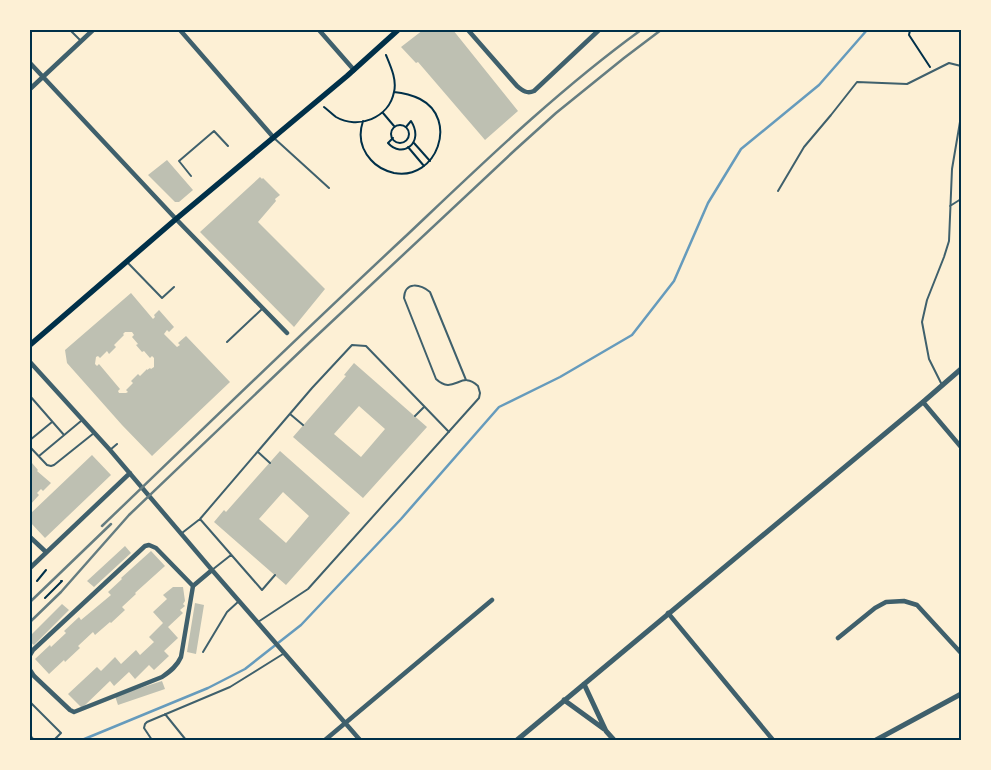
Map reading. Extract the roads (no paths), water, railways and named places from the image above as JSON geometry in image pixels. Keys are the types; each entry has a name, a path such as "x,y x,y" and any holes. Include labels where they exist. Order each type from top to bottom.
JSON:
{"main road":[{"path":"30,345 176,219 354,70 398,30"}],"street":[{"path":"30,89 93,30"},
{"path":"180,30 274,138"},
{"path":"319,30 354,70"},
{"path":"468,30 517,86 522,91 529,93 534,91 599,30"},
{"path":"30,63 176,219 287,333"},
{"path":"30,362 130,472 212,570 360,740"},
{"path":"517,740 961,369"},
{"path":"923,402 961,447"},
{"path":"30,568 130,472"},
{"path":"30,537 46,552"},
{"path":"30,655 33,650 145,546 149,545 156,548 193,586"},
{"path":"30,670 34,676 74,712 162,677 172,670 181,657 193,586 212,570"},
{"path":"325,740 492,600"},
{"path":"838,638 874,608 886,602 904,601 917,604 961,653"},
{"path":"668,614 773,740"},
{"path":"584,684 606,731"},
{"path":"876,740 961,694"},
{"path":"564,700 606,731 614,740"}],"lane":[{"path":"70,30 81,41"},
{"path":"778,191 804,147 857,82 907,84 949,63 961,65"},
{"path":"942,385 929,359 922,322 927,300 944,257 948,241 952,169 961,116"},
{"path":"191,176 179,160 214,131 228,146"},
{"path":"274,138 329,188"},
{"path":"950,207 961,200"},
{"path":"126,262 162,298 174,287"},
{"path":"258,622 308,589 478,398 480,393 478,386 471,380 450,385 442,384 436,379 404,298 404,292 407,288 418,286 430,292 466,380"},
{"path":"228,342 263,308"},
{"path":"182,533 200,519 352,345 366,346 449,432"},
{"path":"30,396 64,435"},
{"path":"415,416 424,407"},
{"path":"290,414 303,425"},
{"path":"39,456 83,419"},
{"path":"30,440 52,422"},
{"path":"30,447 48,466 54,465 94,432"},
{"path":"110,450 117,444"},
{"path":"258,452 270,463"},
{"path":"200,519 262,590 275,575"},
{"path":"212,570 231,555"},
{"path":"202,652 227,612 240,601"},
{"path":"152,740 145,731 145,724 230,687 284,652"},
{"path":"30,702 61,733 54,740"},
{"path":"165,714 186,740"},
{"path":"30,735 34,740"}],"waterway":[{"path":"82,740 208,688 245,669 301,625 401,519 499,407 560,377 632,335 674,281 708,203 741,149 819,85 867,30"}],"railway":[{"path":"102,526 493,154 550,103 641,30"},
{"path":"30,622 61,592 129,515 309,343 556,113 661,30"},
{"path":"30,602 111,524"}]}
